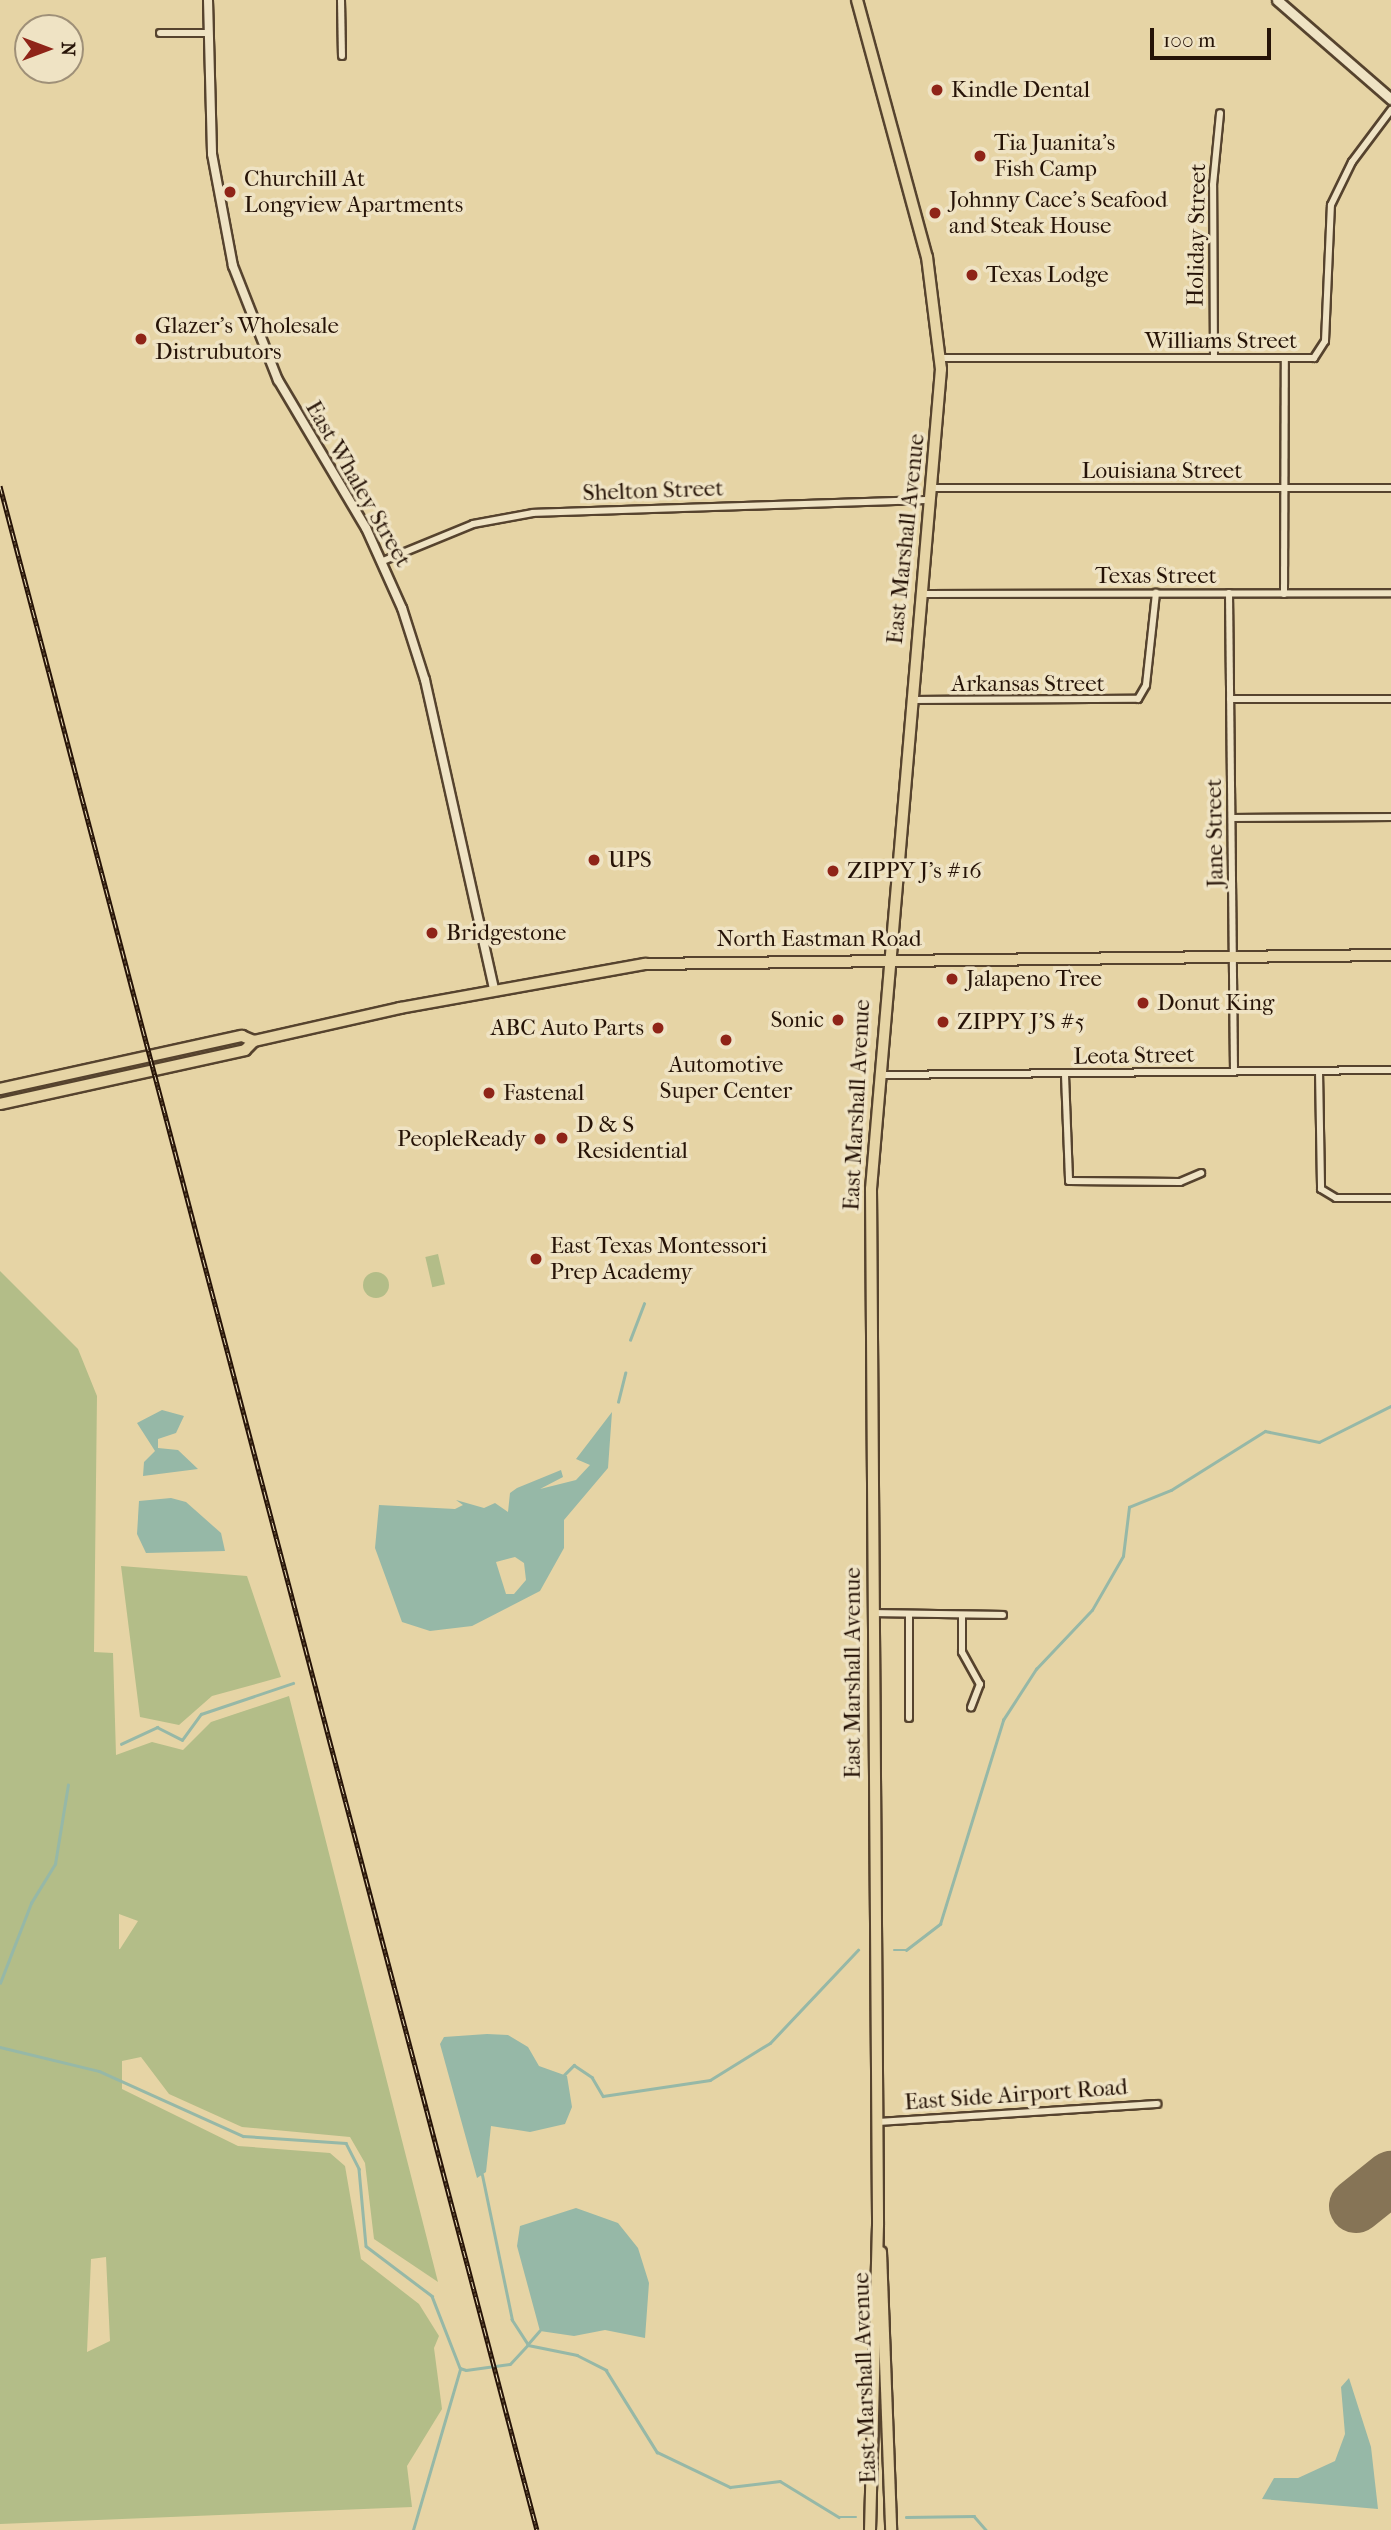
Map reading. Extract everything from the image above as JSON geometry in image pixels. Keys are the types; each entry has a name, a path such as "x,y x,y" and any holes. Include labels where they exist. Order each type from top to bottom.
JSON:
{"main road":[{"name":"East Marshall Avenue","path":"857,0 927,257 941,358 932,500 877,1075 870,1303 878,2225 891,2530"},
{"path":"1277,0 1391,99"},
{"name":"North Eastman Road","path":"0,1089 242,1036 254,1041 494,988 680,961 1391,955"},
{"name":"North Eastman Road","path":"0,1104 245,1051 254,1041"},
{"name":"East Marshall Avenue","path":"870,2530 878,2225"}],"street":[{"name":"East Whaley Street","path":"208,0 216,188 246,308 284,392 383,561 425,680 494,988"},
{"path":"341,0 342,57"},
{"path":"160,33 209,33"},
{"name":"Williams Street","path":"941,358 1311,359 1323,348 1331,205 1352,162 1391,110"},
{"name":"Holiday Street","path":"1214,357 1213,185 1220,113"},
{"path":"1284,594 1285,359"},
{"name":"Louisiana Street","path":"933,488 1391,488"},
{"name":"Shelton Street","path":"383,561 473,524 533,513 932,500"},
{"name":"Arkansas Street","path":"911,700 1127,701 1143,695 1156,593"},
{"name":"Jane Street","path":"1229,593 1234,1072"},
{"name":"Texas Street","path":"922,594 1391,593"},
{"path":"1230,699 1391,699"},
{"path":"1233,818 1391,817"},
{"name":"Leota Street","path":"877,1075 1391,1070"},
{"path":"1319,1071 1319,1180 1326,1195 1391,1198"},
{"path":"1065,1075 1067,1180 1185,1181 1201,1173"},
{"path":"873,1613 1003,1615"},
{"path":"909,1614 909,1718"},
{"path":"962,1615 962,1652 980,1684 971,1707"},
{"name":"East Side Airport Road","path":"877,2122 1157,2104"}],"green space":[{"path":"438,1254 445,1284 432,1287 425,1257"},
{"path":"0,1271 78,1349 97,1396 94,1652 113,1653 116,1755 152,1742 183,1750 211,1722 289,1696 438,2282 374,2239 365,2163 350,2137 242,2127 169,2094 141,2057 122,2061 122,2089 238,2146 330,2153 345,2166 361,2259 419,2304 439,2336 434,2348 442,2409 407,2466 412,2507 0,2524","holes":["119,1914 138,1921 120,1949 119,1949","106,2257 110,2341 87,2352 91,2259"]},
{"path":"376,1272 385,1276 389,1285 385,1294 376,1298 367,1294 363,1285 367,1276"},
{"path":"121,1566 247,1576 281,1677 212,1696 179,1725 140,1717"}],"shaded area":[{"path":"162,1410 184,1416 176,1433 158,1439 158,1448 178,1450 198,1469 143,1476 144,1462 155,1451 137,1423"},
{"path":"612,1412 608,1468 564,1520 564,1548 540,1591 472,1626 430,1631 402,1622 375,1548 379,1505 455,1509 463,1505 456,1500 484,1508 495,1503 508,1512 510,1493 517,1488 561,1470 563,1477 540,1489 576,1480 590,1465 576,1459","holes":["515,1557 524,1563 526,1580 514,1594 506,1594 496,1562"]},
{"path":"171,1498 186,1502 221,1533 225,1551 146,1553 137,1534 139,1501"},
{"path":"508,2035 528,2047 539,2066 567,2076 572,2107 565,2124 530,2132 491,2126 486,2172 477,2178 440,2044 444,2037"},
{"path":"576,2208 618,2223 638,2248 649,2283 645,2338 605,2330 574,2336 540,2331 517,2246 520,2226"},
{"path":"1349,2378 1371,2447 1378,2509 1262,2499 1274,2478 1298,2478 1335,2461 1345,2434 1341,2387"}],"waterway":[{"path":"630,1340 644,1304"},
{"path":"618,1402 625,1373"},
{"path":"894,1950 906,1950 940,1924 1003,1720 1036,1669 1092,1610 1123,1556 1129,1507 1171,1490 1265,1431 1319,1442 1391,1406"},
{"path":"121,1744 157,1727 182,1740 201,1714 293,1683"},
{"path":"0,1983 31,1903 55,1864 68,1785"},
{"path":"564,2075 574,2065 592,2077 603,2096 710,2080 770,2043 858,1950"},
{"path":"0,2047 99,2071 243,2136 346,2143 359,2169 366,2246 432,2296 460,2368 466,2370 510,2364 528,2345 512,2320 482,2175"},
{"path":"540,2331 528,2345 577,2355 606,2370 657,2452 730,2487 780,2481 839,2517 856,2517"},
{"path":"413,2530 460,2369"},
{"path":"906,2517 974,2516 986,2530"}],"runway":[{"path":"1356,2206 1391,2178"}],"railway":[{"path":"0,486 537,2530"}],"place":[{"name":"Kindle Dental","path":"937,90"},
{"name":"Tia Juanita's Fish Camp","path":"980,156"},
{"name":"Churchill At Longview Apartments","path":"230,192"},
{"name":"Johnny Cace's Seafood and Steak House","path":"935,213"},
{"name":"Texas Lodge","path":"972,275"},
{"name":"Glazer's Wholesale Distrubutors","path":"141,339"},
{"name":"UPS","path":"594,860"},
{"name":"ZIPPY J's #16","path":"833,871"},
{"name":"Bridgestone","path":"432,933"},
{"name":"Jalapeno Tree","path":"952,979"},
{"name":"Donut King","path":"1143,1003"},
{"name":"Sonic","path":"838,1020"},
{"name":"ZIPPY J'S #5","path":"943,1022"},
{"name":"ABC Auto Parts","path":"658,1028"},
{"name":"Automotive Super Center","path":"726,1040"},
{"name":"Fastenal","path":"489,1093"},
{"name":"D & S Residential","path":"562,1138"},
{"name":"PeopleReady","path":"540,1139"},
{"name":"East Texas Montessori Prep Academy","path":"536,1259"}]}
